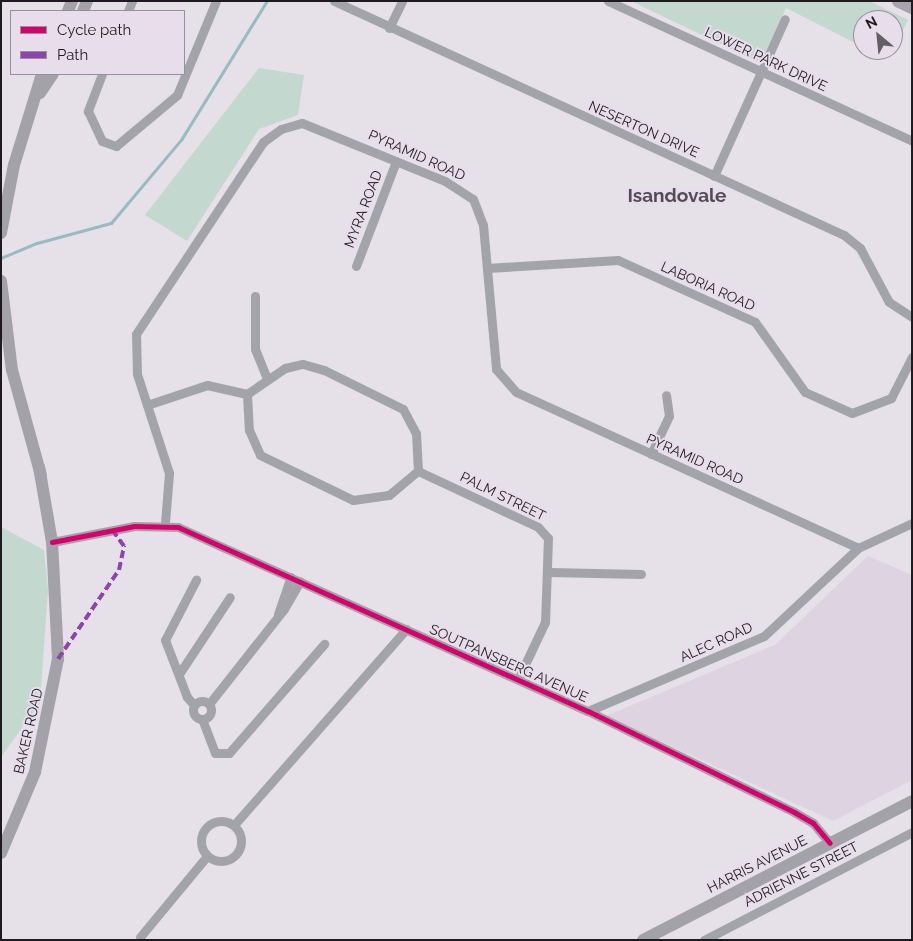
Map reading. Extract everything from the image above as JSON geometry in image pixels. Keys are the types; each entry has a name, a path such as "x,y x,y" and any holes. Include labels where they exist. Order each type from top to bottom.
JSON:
{"main road":[{"path":"899,1 912,8"},
{"path":"1,233 8,188 42,75"},
{"path":"32,103 52,75"},
{"name":"BAKER ROAD","path":"1,281 12,370 56,542 64,600 43,746 2,855"},
{"name":"HARRIS AVENUE","path":"643,940 912,801"}],"street":[{"path":"185,74 216,1"},
{"name":"NESERTON DRIVE","path":"334,1 850,239 863,252 889,302 912,317"},
{"path":"389,28 402,1"},
{"name":"LOWER PARK DRIVE","path":"608,1 912,141"},
{"path":"714,176 785,19"},
{"path":"102,75 88,112 102,141 116,146 175,97 184,75"},
{"name":"PYRAMID ROAD","path":"165,524 169,473 133,358 139,327 266,138 290,125 309,123 396,161 473,199 481,213 496,369 504,383 652,454 858,548"},
{"name":"MYRA ROAD","path":"356,266 396,161"},
{"name":"LABORIA ROAD","path":"487,268 618,260 756,322 805,392 852,413 891,398 912,357"},
{"path":"255,296 255,349 267,379"},
{"path":"147,405 206,385 247,394 267,379 294,365 313,366 394,402 413,423 418,471 389,495 360,502 274,465 252,441 247,394"},
{"path":"652,454 669,416 666,396"},
{"name":"PALM STREET","path":"418,471 541,529 549,542 545,622 518,679"},
{"path":"858,548 912,523"},
{"path":"56,542 165,524"},
{"name":"SOUTPANSBERG AVENUE","path":"165,524 296,579 588,711 794,812 813,823 830,843"},
{"name":"ALEC ROAD","path":"588,711 764,636 858,548"},
{"path":"549,572 641,574"},
{"path":"202,719 210,715 209,704 278,614 296,579"},
{"path":"196,580 166,634 179,674 194,705 194,715 202,719 215,753 228,753 324,644"},
{"path":"179,674 230,597"},
{"path":"234,825 406,629"},
{"path":"194,705 201,701 209,704"},
{"path":"216,821 234,825 241,838 238,852 220,861 207,856 200,839 206,827 216,821"},
{"name":"ADRIENNE STREET","path":"704,940 912,832"},
{"path":"140,937 207,856"}],"shaded area":[{"path":"868,556 912,575 912,780 833,821 606,716 775,645"}],"green space":[{"path":"631,1 869,1 887,10 853,10 853,42 786,8 760,63"},
{"path":"903,18 908,20 903,30"},
{"path":"259,68 304,75 298,115 259,129 187,241 145,215"},
{"path":"1,527 44,550 48,590 40,703 1,757"}],"waterway":[{"path":"1,258 37,243 111,223 181,140 267,1"}],"marked path":[{"path":"58,659 119,570 124,546 114,532"}],"cycle path":[{"path":"52,542 134,526 178,527 588,711 794,812 813,823 830,843"}],"district":[{"name":"Isandovale","path":"677,196"}]}
